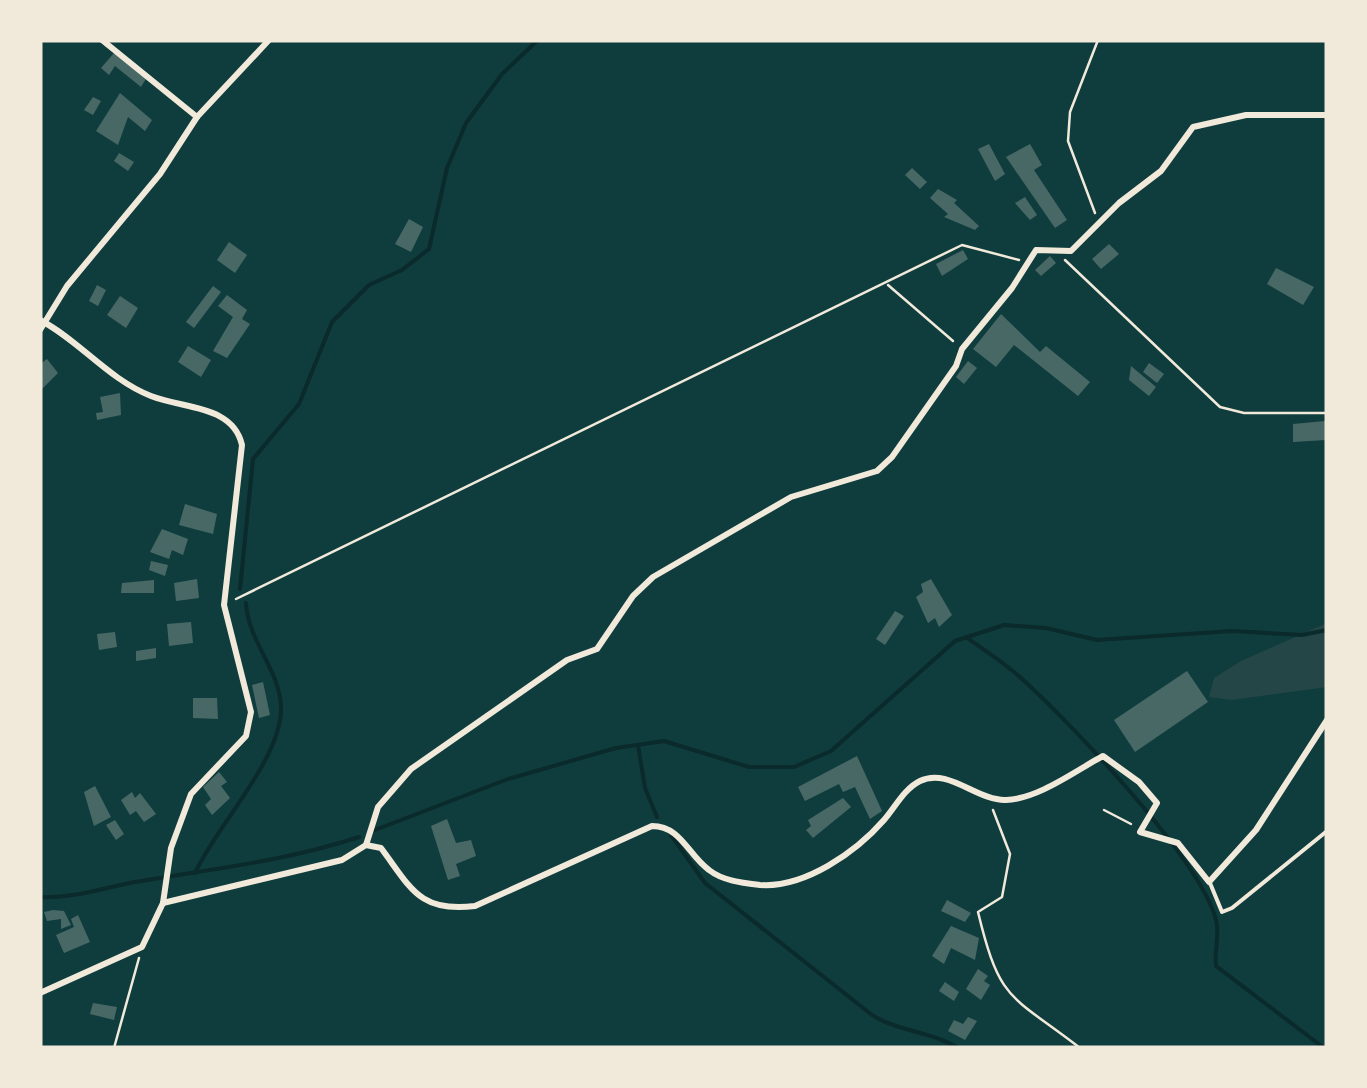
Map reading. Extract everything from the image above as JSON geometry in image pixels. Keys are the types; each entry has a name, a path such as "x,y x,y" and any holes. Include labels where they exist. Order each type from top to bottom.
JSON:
{"street":[{"path":"102,40 197,117"},
{"path":"40,330 42,321 67,286 160,174 197,117 269,40"},
{"path":"163,903 342,860 366,844 378,807 412,769 567,660 597,649 633,596 652,578 791,497 877,471 892,457 956,366 962,349 1012,288 1036,250 1070,251 1162,171 1193,127 1246,115 1327,115"},
{"path":"40,993 142,947 163,903 167,865 191,794 246,736 250,712 224,605 242,445 239,429 229,418 149,396 102,368 42,321"},
{"path":"366,844 381,848 417,896 434,906 453,909 475,906 652,826 672,829 714,874 764,885 793,882 826,866 882,823 910,787 925,778 935,777 990,798 1009,800 1032,793 1102,756 1140,782 1158,803 1140,832 1178,843 1209,882 1256,830 1327,720"}],"lane":[{"path":"1209,882 1222,912 1232,908 1327,831"}],"path":[{"path":"1098,40 1070,112 1068,141 1099,224"},
{"path":"224,605 962,245 1025,262"},
{"path":"1048,248 1073,265 1220,407 1244,413 1327,413"},
{"path":"885,282 962,349"},
{"path":"990,798 1010,854 1002,896 978,912 996,978 1010,997 1080,1048"},
{"path":"1104,810 1124,817 1140,832"},
{"path":"114,1048 142,947"}],"shaded area":[{"path":"1327,623 1327,687 1231,700 1209,697 1214,678 1241,661"}],"building":[{"path":"114,53 147,77 141,87 115,66 109,75 101,68"},
{"path":"120,93 152,120 145,131 128,117 118,145 96,131"},
{"path":"93,97 101,101 93,115 84,110"},
{"path":"989,144 1005,174 995,181 978,149"},
{"path":"1030,144 1042,165 1034,170 1067,220 1055,228 1006,157"},
{"path":"119,153 134,162 128,171 114,161"},
{"path":"912,168 927,182 920,189 905,175"},
{"path":"938,189 957,200 954,203 979,226 975,230 944,217 948,214 930,198"},
{"path":"1025,197 1037,215 1030,220 1015,203"},
{"path":"409,219 423,227 411,252 395,244"},
{"path":"229,242 247,255 235,273 217,260"},
{"path":"1109,244 1119,254 1101,269 1092,259"},
{"path":"963,250 968,259 942,276 936,264"},
{"path":"1050,256 1056,263 1041,276 1035,270"},
{"path":"1276,268 1314,287 1303,305 1267,284"},
{"path":"97,285 106,290 98,306 89,301"},
{"path":"213,286 221,292 194,328 186,322"},
{"path":"227,295 247,310 242,319 250,324 227,358 213,351 233,317 218,306"},
{"path":"120,296 138,308 126,328 107,315"},
{"path":"1001,314 1040,352 1046,346 1090,382 1078,396 1014,345 996,367 973,349"},
{"path":"188,346 211,360 201,377 178,362"},
{"path":"47,359 58,373 40,391 40,364"},
{"path":"968,361 977,368 964,384 956,377"},
{"path":"1149,363 1164,374 1157,383 1143,372"},
{"path":"1131,366 1156,387 1149,396 1129,380"},
{"path":"120,393 121,415 97,420 96,413 103,412 100,397"},
{"path":"1325,421 1326,440 1293,442 1293,424"},
{"path":"185,504 217,514 213,534 179,525"},
{"path":"162,529 188,539 183,555 172,550 169,559 150,552"},
{"path":"151,561 168,565 165,576 149,570"},
{"path":"197,579 199,598 176,601 174,583"},
{"path":"931,579 952,615 939,627 935,618 928,623 916,597 923,592 921,584"},
{"path":"154,580 154,593 121,593 122,583"},
{"path":"895,611 904,616 885,645 876,639"},
{"path":"191,622 193,643 169,646 167,624"},
{"path":"115,632 117,647 99,650 97,634"},
{"path":"156,648 156,658 136,661 136,651"},
{"path":"1187,671 1208,702 1135,752 1114,720"},
{"path":"263,682 270,715 259,718 252,685"},
{"path":"193,698 217,698 218,719 193,718"},
{"path":"857,756 882,811 870,819 855,787 843,792 839,784 805,801 798,787"},
{"path":"219,772 227,782 221,786 230,798 212,815 205,805 211,799 203,787"},
{"path":"95,786 111,817 94,826 84,792"},
{"path":"132,792 135,798 140,793 156,814 144,822 136,811 130,815 121,800"},
{"path":"843,798 851,807 813,838 806,830 811,826 808,820"},
{"path":"447,819 456,843 471,840 476,856 456,864 460,876 448,880 431,826"},
{"path":"115,820 124,834 116,840 106,825"},
{"path":"947,900 971,913 965,922 941,911"},
{"path":"64,911 71,925 61,929 61,919 47,921 44,912"},
{"path":"78,915 90,942 64,953 56,935 74,927 71,919"},
{"path":"951,926 979,938 975,960 951,948 944,964 932,956"},
{"path":"978,969 988,976 984,981 990,985 981,1000 966,989"},
{"path":"945,982 959,992 954,1001 939,991"},
{"path":"93,1003 117,1007 114,1020 90,1014"},
{"path":"968,1017 977,1021 965,1040 948,1031 954,1020 963,1024"}],"waterway":[{"path":"240,589 253,459 299,404 332,322 369,285 402,270 429,249 447,168 466,123 502,74 538,40"},
{"path":"195,873 260,769 279,726 279,693 252,630 246,603"},
{"path":"375,830 508,779 616,748 664,741 749,767 794,767 831,751 955,641 1004,625 1046,628 1097,640 1232,631 1302,635 1327,630"},
{"path":"966,637 1043,699 1161,829 1205,894 1216,920 1216,966 1324,1048"},
{"path":"638,745 645,788 657,817"},
{"path":"671,835 705,883 872,1015 958,1048"},
{"path":"40,897 81,894 254,863 359,837"}]}
